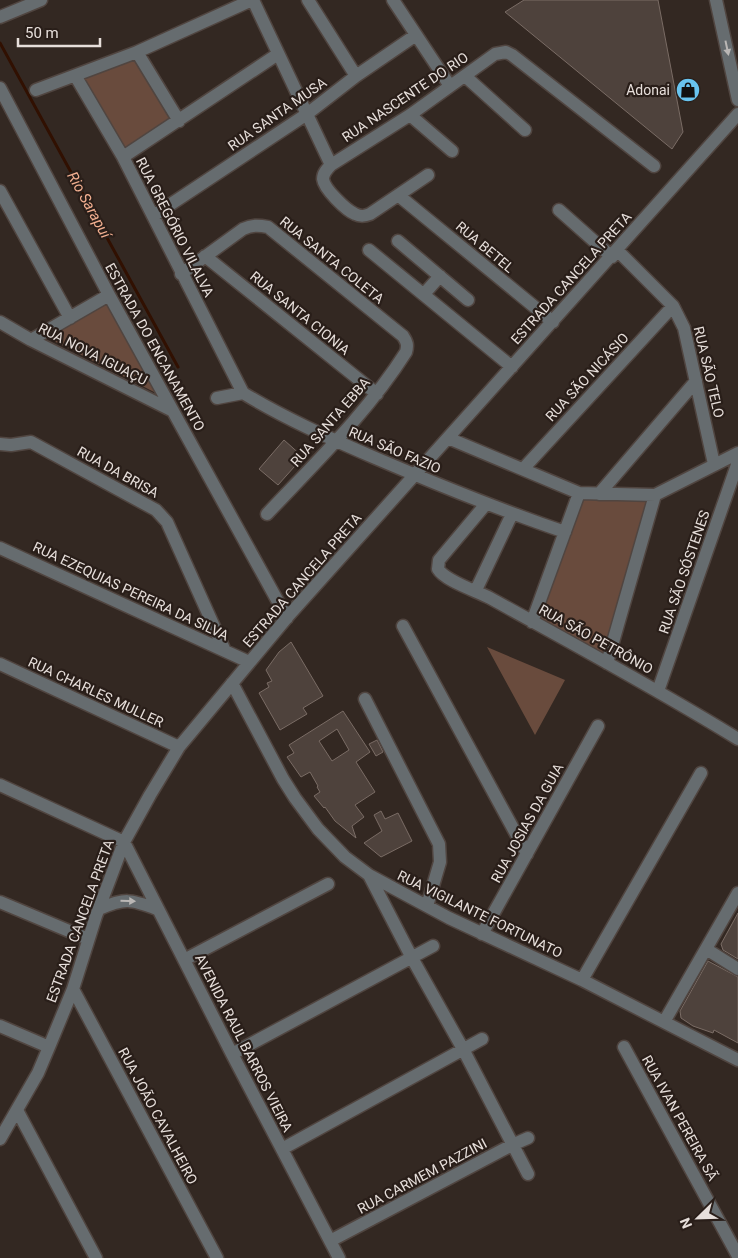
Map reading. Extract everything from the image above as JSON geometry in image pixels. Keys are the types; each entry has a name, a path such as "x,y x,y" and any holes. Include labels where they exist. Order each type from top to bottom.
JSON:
{"street":[{"path":"0,17 41,0"},
{"path":"36,90 137,52 253,0 331,165 324,173 323,181 329,191 349,211 363,216 370,214 428,175"},
{"path":"308,0 356,76"},
{"path":"393,0 450,86"},
{"path":"716,0 738,100"},
{"name":"RUA SANTA MUSA","path":"153,216 306,114 356,76 416,35"},
{"path":"137,52 179,122"},
{"name":"RUA NASCENTE DO RIO","path":"331,165 410,115 495,54 506,52 512,54 654,166"},
{"path":"123,157 179,122 278,54"},
{"name":"RUA GREGÓRIO VILALVA","path":"76,76 123,157 242,392"},
{"path":"465,76 525,130"},
{"name":"ESTRADA DO ENCANAMENTO","path":"0,88 109,295 287,618"},
{"name":"ESTRADA CANCELA PRETA","path":"0,1139 49,1048 124,842 179,746 287,618 738,114"},
{"path":"410,115 452,151"},
{"path":"0,191 70,318"},
{"name":"RUA BETEL","path":"398,195 553,322"},
{"name":"RUA SÃO TELO","path":"559,210 614,254 673,306 684,328 714,464"},
{"name":"RUA SANTA COLETA","path":"181,274 243,229 260,225 268,227 403,336 408,345"},
{"path":"398,241 468,300"},
{"path":"368,250 512,366"},
{"name":"RUA SANTA CIONIA","path":"205,256 377,394"},
{"path":"424,294 440,276"},
{"path":"30,340 109,295"},
{"name":"RUA SÃO NICÁSIO","path":"523,469 673,306"},
{"name":"RUA NOVA IGUAÇU","path":"0,322 30,340 173,411"},
{"name":"RUA SANTA EBBA","path":"267,514 336,441 377,394 403,356 408,345"},
{"path":"599,494 696,381"},
{"path":"217,398 242,392"},
{"name":"RUA SÃO FAZIO","path":"242,392 336,441 486,504 565,532"},
{"path":"448,438 579,493 655,495 738,453"},
{"name":"RUA DA BRISA","path":"0,444 11,445 31,442 156,510 163,516 226,651"},
{"name":"RUA SÃO SÓSTENES","path":"658,691 738,462"},
{"path":"532,622 579,493"},
{"path":"607,663 655,495"},
{"name":"RUA SÃO PETRÔNIO","path":"486,504 439,560 438,569 443,576 476,590 658,691 738,739"},
{"path":"476,590 512,514"},
{"name":"RUA EZEQUIAS PEREIRA DA SILVA","path":"0,548 250,662"},
{"path":"403,626 527,854"},
{"name":"RUA CHARLES MULLER","path":"0,664 179,746"},
{"name":"RUA VIGILANTE FORTUNATO","path":"232,683 295,798 318,829 345,857 369,875 482,934 582,980 738,1060"},
{"path":"365,699 439,844 440,862 427,906"},
{"name":"RUA JOSIAS DA GUIA","path":"482,934 598,726"},
{"path":"582,980 701,773"},
{"path":"0,785 124,842"},
{"name":"AVENIDA RAUL BARROS VIEIRA","path":"124,842 339,1258"},
{"path":"369,875 528,1174"},
{"path":"184,960 328,884"},
{"path":"664,1022 738,893"},
{"path":"99,909 118,901 126,900 136,901 157,909"},
{"path":"0,902 88,939"},
{"path":"232,1054 433,946"},
{"path":"706,949 738,969"},
{"name":"RUA JOÃO CAVALHEIRO","path":"72,989 217,1258"},
{"path":"0,1026 49,1048"},
{"path":"282,1149 482,1039"},
{"name":"RUA IVAN PEREIRA SÃ","path":"624,1047 738,1256"},
{"path":"17,1110 96,1258"},
{"name":"RUA CARMEM PAZZINI","path":"330,1241 528,1138"}],"shaded area":[{"path":"137,52 179,121 123,157 76,77"},
{"path":"111,302 156,393 46,337"},
{"path":"580,498 649,501 603,655 536,622"},
{"path":"487,647 565,680 535,735"}],"building":[{"path":"524,0 658,0 683,132 672,149 505,12"},
{"path":"284,440 303,457 278,485 259,469"},
{"path":"291,642 323,696 303,708 307,714 280,730 259,693 269,687 267,683 272,681 266,670 279,652"},
{"path":"343,711 370,752 356,762 375,792 355,805 364,817 352,826 356,838 335,821 314,796 320,792 318,786 310,772 301,777 287,757 294,753 289,745","holes":["337,729 349,750 332,761 319,741"]},
{"path":"377,740 383,752 376,756 369,744"},
{"path":"381,811 385,819 398,813 412,841 381,857 364,843 382,831 374,815"},
{"path":"738,913 738,959 723,950 721,944"},
{"path":"708,961 738,977 738,1043 714,1030 713,1033 693,1026 681,1018 680,1011"}],"waterway":[{"name":"Rio Sarapuí","path":"0,43 178,367"}],"place":[{"name":"Adonai","path":"688,90"}]}
